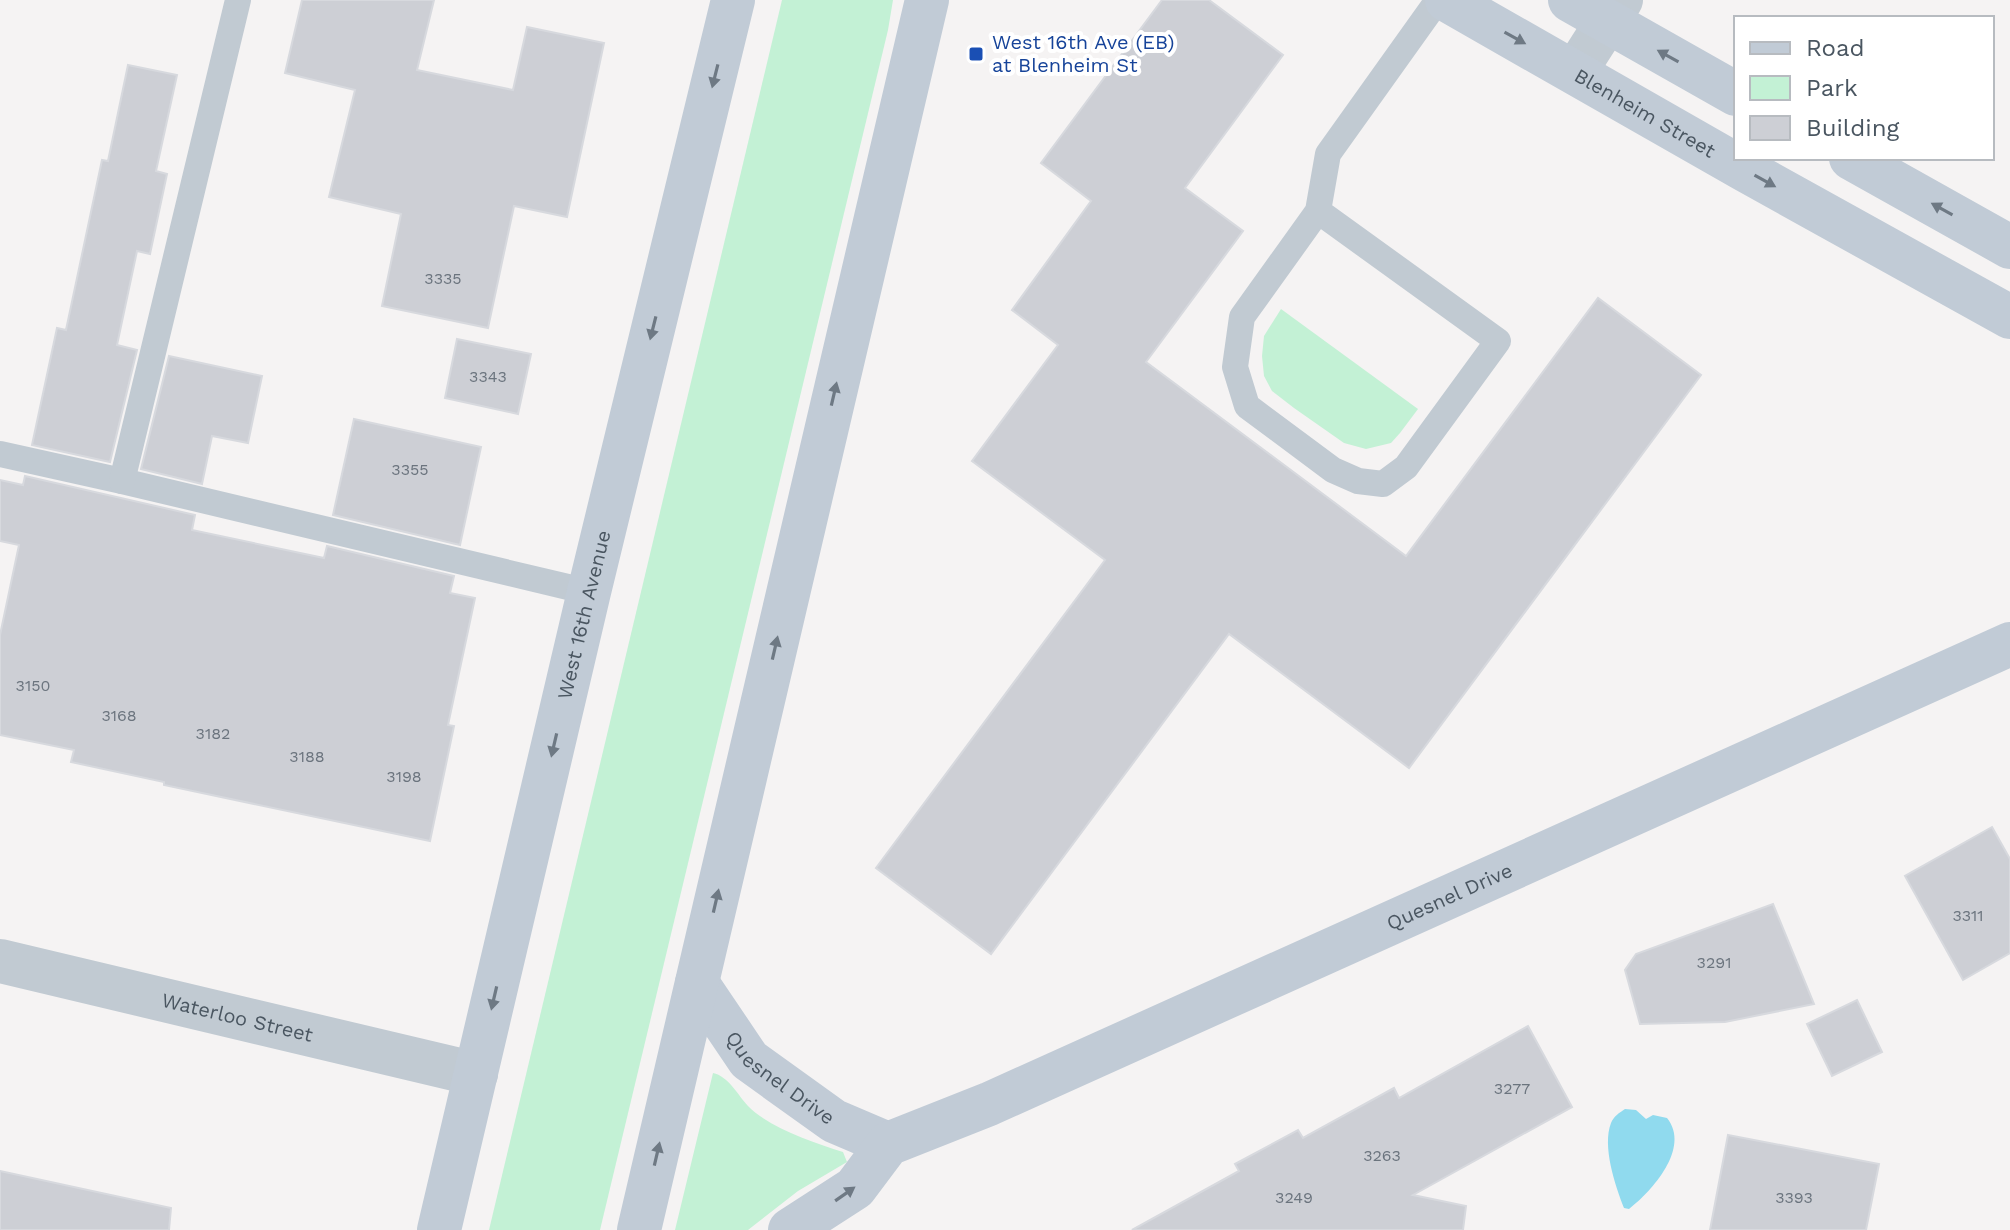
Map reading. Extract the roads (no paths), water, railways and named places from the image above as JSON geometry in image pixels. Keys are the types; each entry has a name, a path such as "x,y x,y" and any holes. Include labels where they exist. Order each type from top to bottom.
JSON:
{"street":[{"name":"West 16th Avenue","path":"439,1230 589,592 733,0"},
{"path":"639,1230 927,0"},
{"name":"Blenheim Street","path":"1447,0 2010,317"},
{"path":"1570,0 1614,11 1734,93"},
{"path":"1575,72 1614,11"},
{"path":"1855,160 2010,247"},
{"name":"Quesnel Drive","path":"697,983 749,1060 834,1121 888,1144 1018,1091 2010,644"},
{"name":"Waterloo Street","path":"0,961 476,1074"},
{"path":"790,1230 855,1188 888,1144"}],"lane":[{"path":"122,481 238,0"},
{"path":"1318,211 1498,341 1406,467 1383,484 1358,481 1333,470 1247,406 1235,367 1242,317 1318,211 1328,154 1438,0"},
{"path":"0,454 589,592"}],"water":[{"path":"1625,1109 1636,1110 1646,1119 1653,1115 1667,1118 1674,1142 1666,1168 1629,1209 1624,1208 1617,1188 1608,1143 1612,1121"}],"place":[{"name":"West 16th Ave (EB) at Blenheim St","path":"976,54"}]}
